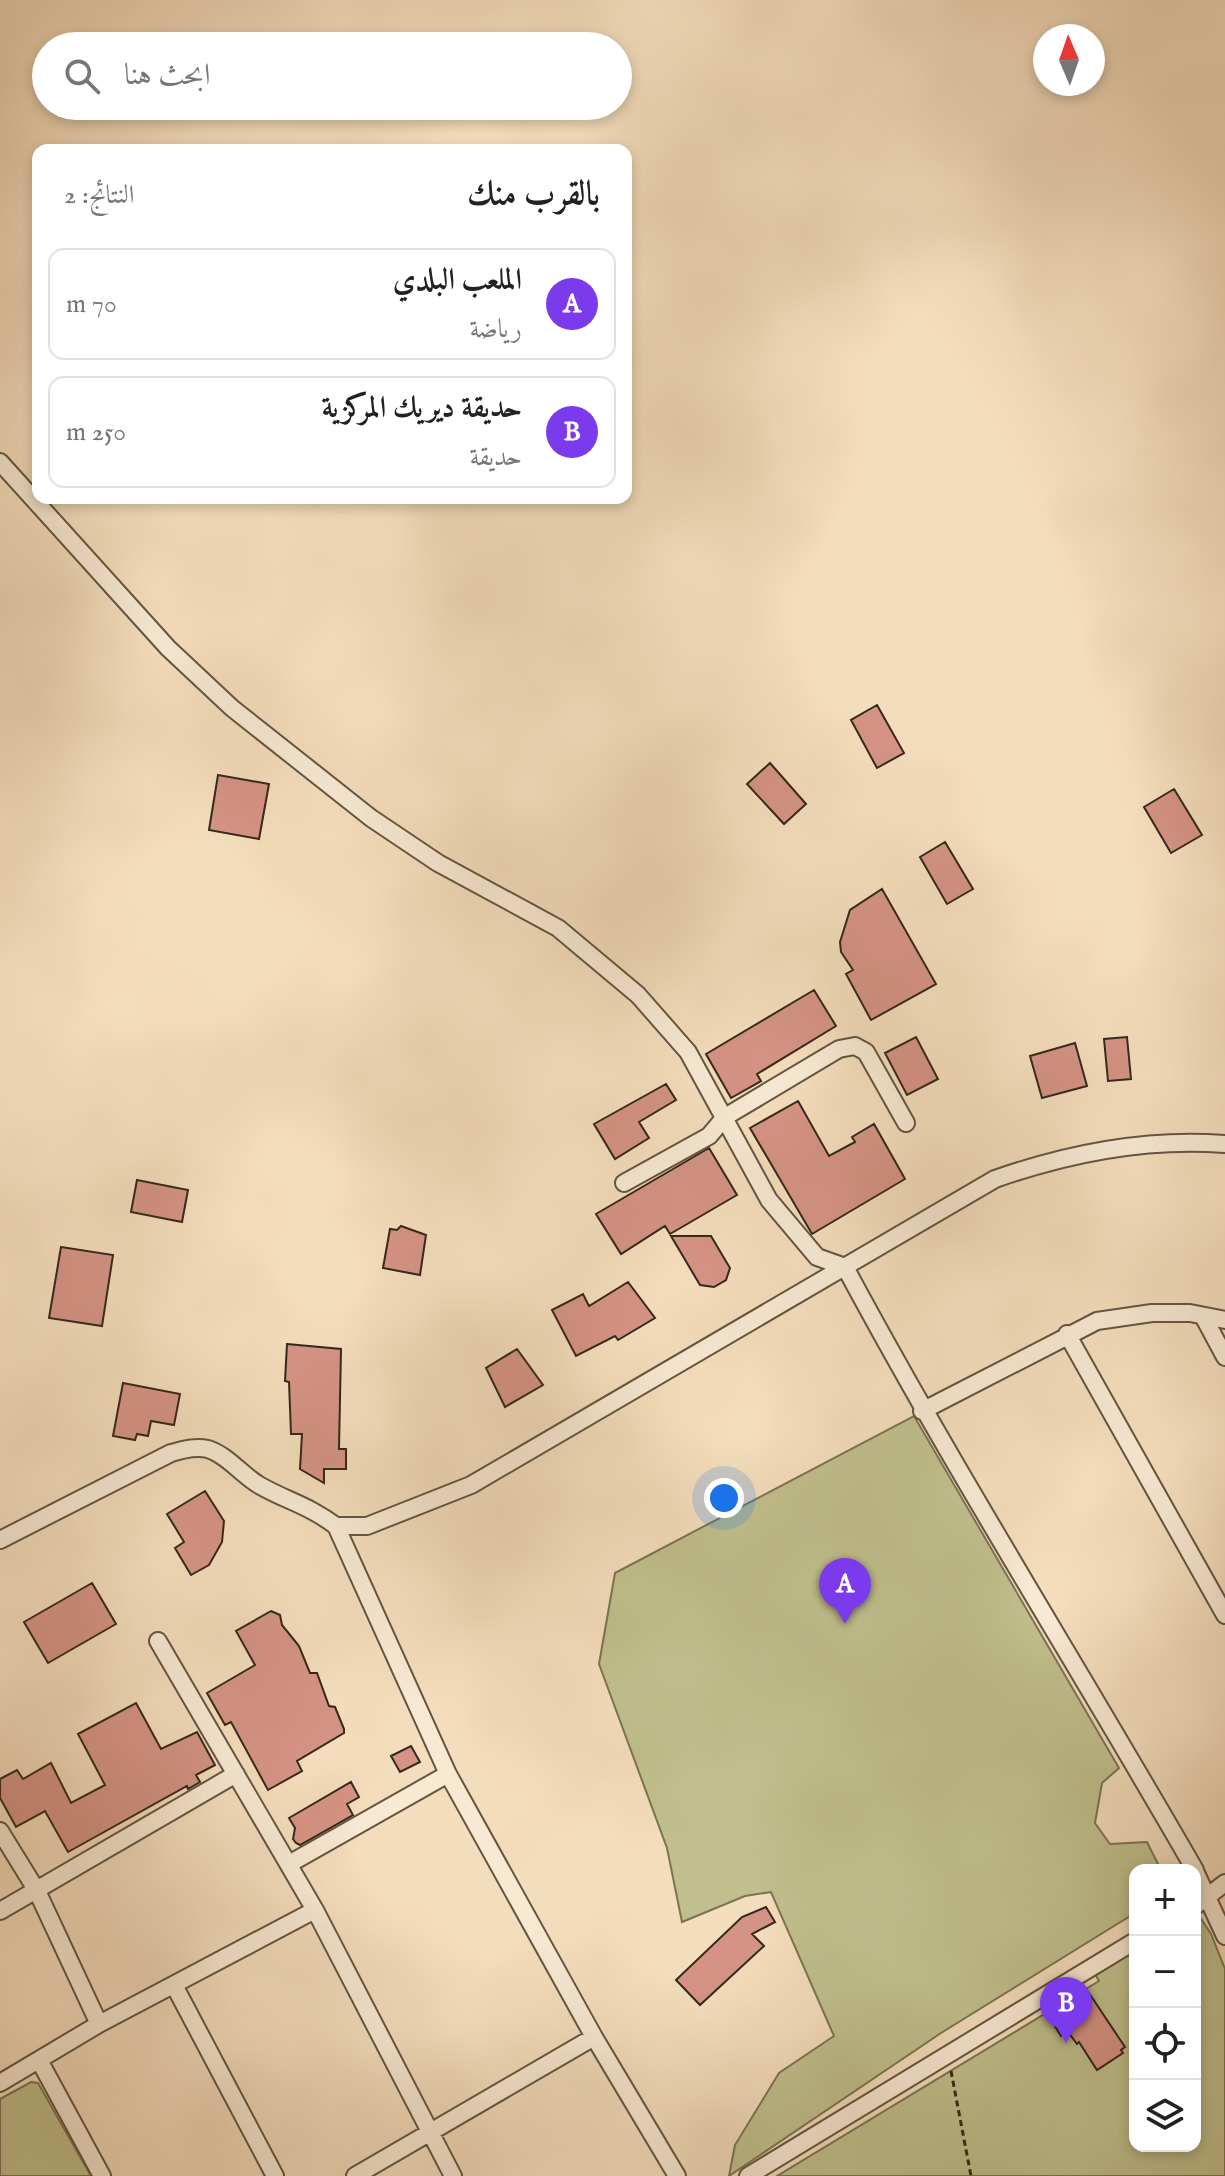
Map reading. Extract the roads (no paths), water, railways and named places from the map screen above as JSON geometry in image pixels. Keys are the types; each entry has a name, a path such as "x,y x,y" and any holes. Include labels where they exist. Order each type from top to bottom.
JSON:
{"street":[{"path":"0,462 32,497"},
{"path":"38,504 168,648 232,708 371,818 438,863 558,928 605,964 638,995 688,1052 769,1200 817,1257 845,1267 922,1411 1016,1561 1192,1864"},
{"path":"624,1183 709,1136 725,1117 839,1049 855,1046 866,1052 906,1123"},
{"path":"336,1526 367,1526 471,1485 995,1179 1026,1168 1121,1148 1225,1144"},
{"path":"922,1411 1097,1321 1120,1316 1203,1316 1225,1320"},
{"path":"1203,1316 1225,1357"},
{"path":"1067,1334 1225,1615"},
{"path":"0,1540 171,1453 190,1448 206,1449 219,1455 260,1486 309,1506 336,1526 448,1774 594,2037 677,2176"},
{"path":"158,1641 315,1910 453,2176"},
{"path":"0,1911 236,1774"},
{"path":"289,1864 448,1774"},
{"path":"0,1831 37,1891 99,2024"},
{"path":"1201,1881 1225,1936"},
{"path":"1201,1901 1225,1883"},
{"path":"0,2083 99,2024 175,1987 315,1910"},
{"path":"748,2176 1129,1945"},
{"path":"175,1987 275,2176"},
{"path":"355,2176 594,2037"},
{"path":"39,2060 102,2176"}],"place":[{"name":"الملعب البلدي","path":"845,1624"},
{"name":"حديقة ديريك المركزية","path":"1066,2043"}]}
